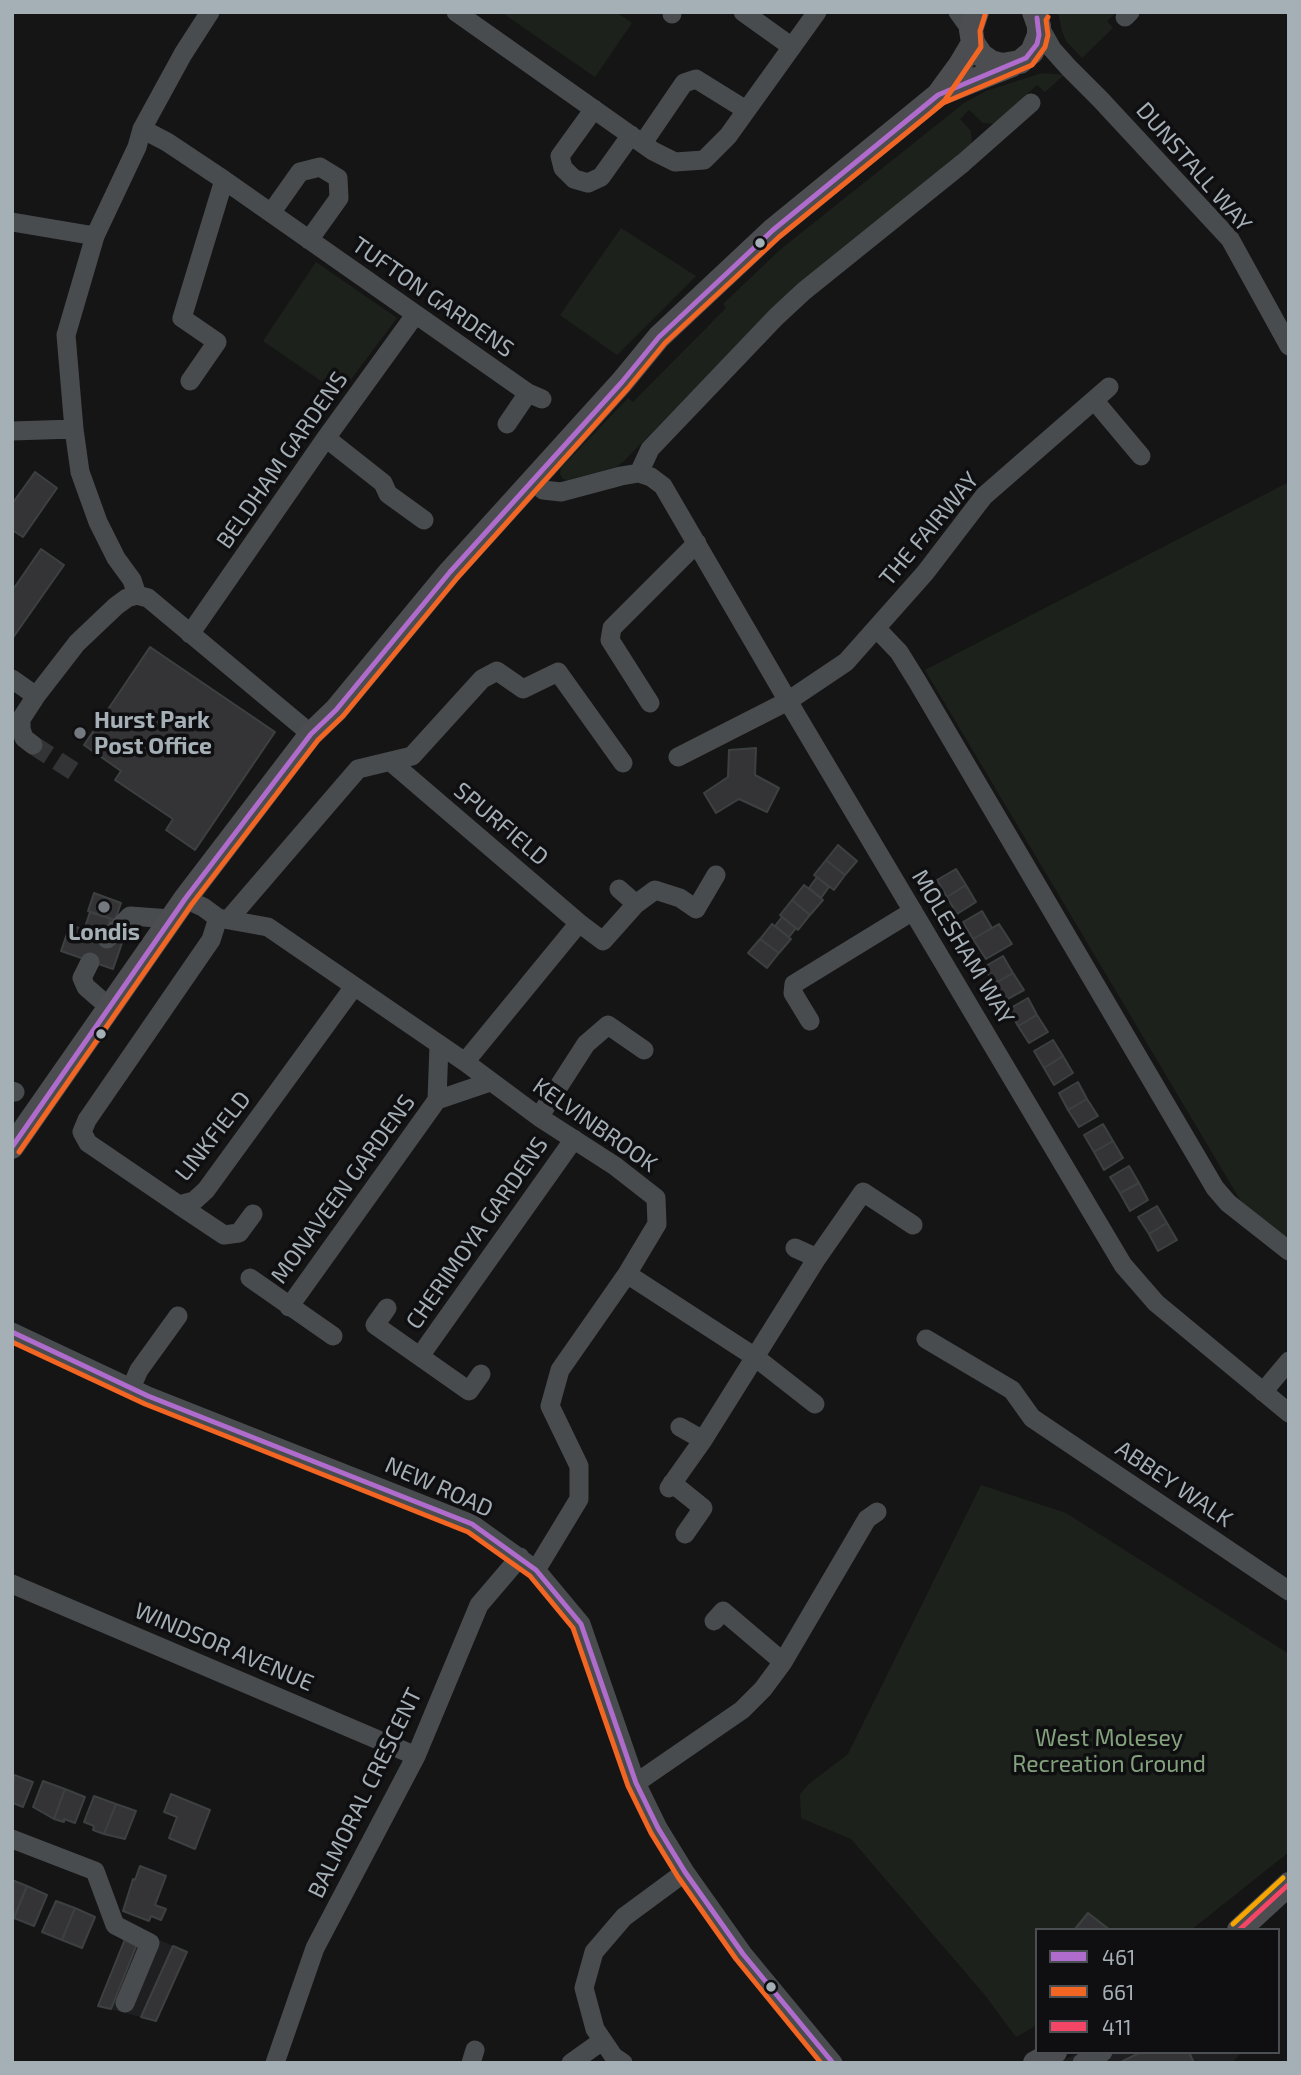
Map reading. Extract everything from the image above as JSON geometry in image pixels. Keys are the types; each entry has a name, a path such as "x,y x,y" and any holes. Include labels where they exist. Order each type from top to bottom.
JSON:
{"main road":[{"path":"938,95 1020,61 1037,44 1038,17"},
{"path":"970,24 981,55 1002,65 1020,61"},
{"path":"12,1147 178,909 311,734 336,710 450,572 659,337 734,265 938,95 960,65 970,24"},
{"path":"1241,1928 1289,1884"},
{"path":"1035,2063 1051,2054"}],"street":[{"path":"137,595 132,580 116,558 98,522 80,472 66,335 95,236 142,129 183,54 210,12"},
{"path":"456,12 637,139 675,162 704,160 728,136 817,12"},
{"path":"743,12 792,47"},
{"name":"DUNSTALL WAY","path":"1038,17 1052,49 1230,239 1289,346"},
{"name":"DUNSTALL WAY","path":"1020,61 1048,60 1069,68"},
{"path":"594,109 560,156 562,168 574,179 588,183 601,177 684,83 696,79 747,110"},
{"path":"532,481 543,490 561,492 621,475 639,473 650,449 776,317 804,291 963,163 1031,103"},
{"name":"TUFTON GARDENS","path":"142,129 167,142 224,180 535,396 507,424"},
{"path":"271,213 300,172 320,167 338,178 339,198 309,240"},
{"path":"190,381 217,342 182,318 224,180"},
{"path":"12,222 95,236"},
{"name":"BELDHAM GARDENS","path":"190,635 415,315"},
{"name":"THE FAIRWAY","path":"678,757 788,701 846,662 925,573 984,496 1102,394 1141,456"},
{"path":"12,431 74,429"},
{"path":"326,438 383,483 388,494 424,520"},
{"name":"MOLESHAM WAY","path":"639,473 651,477 663,486 1123,1265 1156,1303 1289,1413"},
{"path":"650,703 610,640 612,628 697,542"},
{"path":"22,733 36,696 77,643 116,606 137,595 148,598 311,734"},
{"path":"877,629 899,652 917,681 1215,1188 1228,1203 1289,1251"},
{"path":"224,919 358,769 412,756 482,679 497,671 523,689 558,672 623,763"},
{"path":"12,679 36,696"},
{"name":"SPURFIELD","path":"391,762 603,941 636,904 655,890 680,898 696,909 716,875"},
{"path":"618,890 636,904"},
{"name":"KELVINBROOK","path":"178,909 203,907 224,919 268,927 353,988 465,1062 539,1117 615,1166 656,1198 657,1224 627,1274 560,1370 550,1406 579,1466 579,1499 536,1570"},
{"path":"107,939 130,916 178,909"},
{"path":"810,1020 793,993 794,984 913,911"},
{"name":"LINKFIELD","path":"224,919 87,1120 82,1132 88,1143 179,1205 194,1201 206,1191 353,988"},
{"path":"465,1062 579,923"},
{"path":"90,962 82,978 86,987 108,1007"},
{"path":"539,1117 586,1044 608,1026 644,1050"},
{"name":"MONAVEEN GARDENS","path":"289,1307 437,1100 439,1045"},
{"name":"MONAVEEN GARDENS","path":"437,1100 490,1082"},
{"name":"CHERIMOYA GARDENS","path":"420,1356 573,1139"},
{"path":"685,1534 703,1508 671,1485 704,1440 817,1258 863,1192 913,1225"},
{"path":"179,1205 224,1235 239,1233 253,1214"},
{"path":"795,1248 817,1258"},
{"path":"627,1274 755,1357 815,1404"},
{"path":"250,1278 333,1336"},
{"path":"387,1308 375,1325 469,1391 481,1374"},
{"path":"131,1388 139,1370 178,1316"},
{"name":"NEW ROAD","path":"12,1332 131,1388 472,1524 536,1570 581,1624 636,1783 658,1829 743,1954 833,2063"},
{"name":"ABBEY WALK","path":"926,1339 1012,1390 1032,1418 1289,1591"},
{"path":"1263,1392 1289,1361"},
{"path":"680,1427 704,1440"},
{"path":"636,1783 742,1710 764,1689 783,1662 867,1519 877,1512"},
{"name":"BALMORAL CRESCENT","path":"275,2063 315,1948 416,1756 479,1605 520,1557"},
{"name":"WINDSOR AVENUE","path":"12,1584 416,1756"},
{"path":"714,1621 723,1611 783,1662"},
{"path":"12,1839 94,1871 115,1925 150,1943 125,2003"},
{"path":"623,2063 614,2057 595,2029 584,1988 594,1952 624,1917 685,1872"},
{"path":"571,2063 602,2040"},
{"path":"1082,2063 1099,2054"}],"shaded area":[{"path":"130,1927 187,1952 156,2021 98,2006"},
{"path":"1076,2054 1240,2054 1232,2063 1058,2063"}],"green space":[{"path":"501,12 616,12 632,23 595,77"},
{"path":"1058,12 1117,12 1107,21 1113,28 1082,58 1066,41"},
{"path":"1042,73 1064,75 1045,92 1037,85 994,124 983,123 969,110 960,119 971,131 972,142 969,147 785,297 623,462 616,467 563,479 561,468 628,398 633,402 726,308 723,304 781,249 964,103 986,91"},
{"path":"621,228 696,276 617,355 560,315"},
{"path":"316,262 397,318 340,394 263,341"},
{"path":"1289,482 1289,1243 1242,1203 925,670"},
{"name":"West Molesey Recreation Ground","path":"981,1485 1066,1513 1289,1654 1289,1852 1194,1928 1035,1928 1035,2026 1016,2037 984,1994 851,1839 801,1818 800,1794 848,1754"}],"building":[{"path":"35,472 57,488 23,537 12,530 12,504"},
{"path":"41,549 64,565 12,639 12,591"},
{"path":"150,647 275,732 195,850 166,830 173,819 115,780 121,771 84,745"},
{"path":"756,748 755,775 779,788 767,812 739,799 716,813 704,793 728,777 729,750"},
{"path":"838,845 857,861 845,875 826,860"},
{"path":"826,860 845,875 834,890 814,875"},
{"path":"956,869 966,885 947,897 937,880"},
{"path":"817,877 829,887 821,898 809,888"},
{"path":"804,885 823,900 810,915 792,900"},
{"path":"966,885 976,902 957,914 947,897"},
{"name":"Londis","path":"94,893 121,903 115,920 88,911"},
{"path":"792,900 810,915 798,930 780,915"},
{"path":"982,911 992,928 973,939 963,922"},
{"path":"90,912 111,919 105,937 122,943 113,969 61,951 70,925 84,930"},
{"path":"782,917 796,928 789,937 775,926"},
{"path":"772,924 791,939 779,953 760,939"},
{"path":"999,924 1012,944 986,959 973,939"},
{"path":"760,939 779,953 767,968 748,953"},
{"path":"1003,956 1013,973 994,984 984,967"},
{"path":"1013,973 1024,990 1004,1001 994,984"},
{"path":"1028,998 1037,1015 1018,1026 1009,1009"},
{"path":"1037,1015 1048,1032 1029,1043 1018,1026"},
{"path":"1053,1040 1063,1056 1044,1068 1034,1051"},
{"path":"1063,1056 1073,1073 1054,1085 1044,1068"},
{"path":"1078,1082 1087,1099 1068,1110 1059,1093"},
{"path":"1087,1099 1098,1116 1079,1127 1068,1110"},
{"path":"1103,1124 1113,1141 1094,1152 1084,1135"},
{"path":"1113,1141 1123,1158 1104,1170 1094,1152"},
{"path":"1129,1166 1139,1183 1120,1193 1110,1177"},
{"path":"1139,1183 1148,1200 1130,1211 1120,1193"},
{"path":"1157,1206 1167,1223 1149,1234 1138,1217"},
{"path":"1167,1223 1177,1240 1158,1251 1149,1234"},
{"path":"14,1775 33,1782 23,1807 13,1803 12,1806"},
{"path":"43,1781 65,1789 54,1819 33,1807"},
{"path":"65,1789 85,1797 75,1823 54,1819"},
{"path":"171,1794 210,1810 195,1849 169,1838 177,1817 164,1812"},
{"path":"94,1796 116,1804 104,1834 93,1830 94,1826 84,1822"},
{"path":"116,1804 136,1811 125,1839 104,1834"},
{"path":"140,1866 166,1876 155,1905 166,1909 161,1920 151,1916 149,1921 123,1911"},
{"path":"12,1880 27,1886 12,1922"},
{"path":"27,1886 47,1895 34,1926 14,1918"},
{"path":"56,1901 75,1908 62,1940 42,1932"},
{"path":"75,1908 95,1917 82,1948 62,1940"},
{"path":"1088,1913 1107,1928 1076,1928"},
{"path":"125,1939 137,1944 111,2009 98,2006"},
{"path":"173,1946 187,1952 156,2021 141,2017"},
{"path":"1137,2054 1190,2054 1194,2063 1119,2063"}],"tunnel":[{"path":"33,745 75,772"},
{"path":"90,962 107,939"}],"transit line":[{"name":"661","path":"925,118 945,100 981,47 980,31 985,15"},
{"name":"661","path":"19,1152 192,904 318,740 343,716 457,578 628,388 665,343 779,237 943,103 1032,65 1045,47 1048,17"},
{"name":"461","path":"12,1147 185,899 311,734 336,710 450,572 622,382 659,337 773,230 938,95 1026,58 1037,44 1037,18"},
{"name":"461","path":"12,1332 148,1396 472,1524 536,1570 581,1624 636,1783 658,1828 685,1872 743,1954 833,2063"},
{"name":"661","path":"12,1342 145,1404 468,1532 530,1576 573,1628 628,1786 651,1833 678,1877 736,1959 821,2063"},
{"path":"1233,1924 1283,1878"},
{"name":"411","path":"1241,1928 1289,1884"}],"place":[{"name":"Hurst Park Post Office","path":"80,733"},
{"name":"Londis","path":"104,907"}]}
